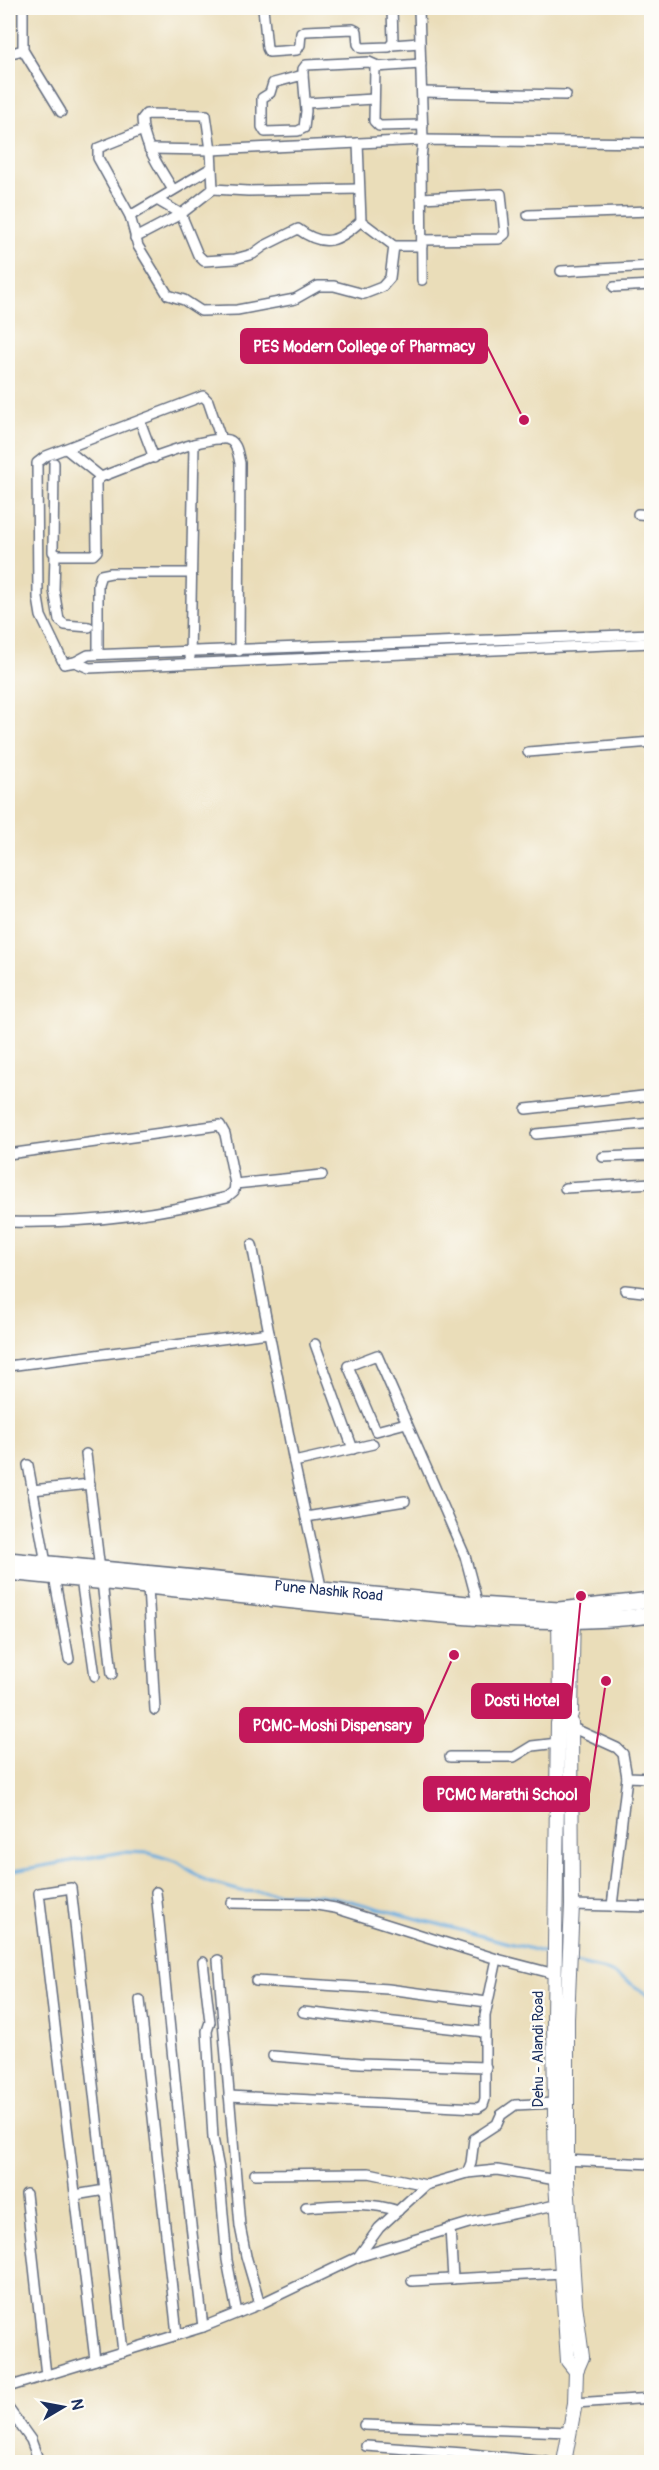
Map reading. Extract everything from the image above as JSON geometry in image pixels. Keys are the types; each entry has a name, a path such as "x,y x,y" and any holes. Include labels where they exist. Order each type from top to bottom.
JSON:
{"highway":[{"name":"Pune Nashik Road","path":"8,1560 81,1579 101,1575 148,1587 444,1615 651,1615"},
{"name":"Pune Nashik Road","path":"8,1572 50,1570 322,1591 478,1605 566,1616"}],"main road":[{"name":"Dehu - Alandi Road","path":"566,1616 566,1720 572,1905 562,2160 563,2273 568,2361 576,2371"},
{"name":"Dehu - Alandi Road","path":"564,2463 575,2403 576,2371 582,2357 563,2204 556,2180 562,2160 555,2103 558,1743 566,1720"}],"street":[{"path":"22,8 22,50 61,112"},
{"path":"263,8 269,52 297,50 301,33 305,30 353,29 357,32 358,44 361,48 420,43"},
{"path":"392,8 392,45"},
{"path":"419,8 423,125 422,280"},
{"path":"8,54 22,50"},
{"path":"303,75 273,83 270,93 262,98 263,130 268,133 302,130 306,125 303,69 306,65 369,62 378,66 421,64"},
{"path":"378,66 374,69 376,124 423,125"},
{"path":"422,92 566,95"},
{"path":"306,103 374,99"},
{"path":"173,190 149,149 142,119 146,114 206,115 213,189"},
{"path":"143,130 98,148 100,163 130,216 135,238 168,296 184,300 201,311 237,310 295,299 318,286 333,286 364,294 382,287 390,278 394,246"},
{"path":"149,149 211,150 423,140 651,143"},
{"path":"358,143 361,221 394,246 499,239 506,234 501,194 421,198"},
{"path":"130,216 211,168"},
{"path":"135,238 181,214 213,189 248,191 359,189"},
{"path":"157,200 181,214 198,255 204,261 235,259 253,254 298,229 310,238 331,240 344,237 361,221"},
{"path":"528,215 651,211"},
{"path":"561,271 651,266"},
{"path":"614,287 651,285"},
{"path":"221,439 208,401 203,396 46,456 37,464 38,598 41,616 64,664 75,662 88,655 98,654 634,639 651,643"},
{"path":"140,421 154,458"},
{"path":"55,554 96,554 96,482 101,477 194,444 221,439 231,441 236,447 240,463 238,651"},
{"path":"191,663 194,444"},
{"path":"66,449 101,477"},
{"path":"54,463 54,590 59,620 65,625 89,627"},
{"path":"638,514 651,515"},
{"path":"98,654 98,584 101,575 191,573"},
{"path":"75,662 89,668 634,639 651,634"},
{"path":"528,752 651,742"},
{"path":"526,1109 651,1095"},
{"path":"536,1134 651,1123"},
{"path":"8,1154 220,1125 225,1134 235,1184 234,1191 227,1197 146,1215 62,1223 8,1222"},
{"path":"603,1157 651,1155"},
{"path":"235,1184 322,1175"},
{"path":"565,1188 651,1183"},
{"path":"252,1245 294,1462 322,1591"},
{"path":"625,1290 651,1293"},
{"path":"8,1366 269,1333"},
{"path":"315,1344 353,1449"},
{"path":"406,1423 376,1431 348,1366 377,1355 465,1556 478,1605"},
{"path":"294,1462 373,1444"},
{"path":"86,1454 112,1674"},
{"path":"28,1466 69,1659"},
{"path":"32,1490 90,1484"},
{"path":"306,1517 405,1501"},
{"path":"81,1579 95,1676"},
{"path":"148,1587 155,1710"},
{"path":"566,1720 617,1748 623,1754 627,1777 612,1906"},
{"path":"450,1757 514,1757 532,1746 558,1743"},
{"path":"627,1777 650,1780"},
{"path":"95,2360 39,1893 71,1888 123,2352"},
{"path":"156,1892 203,2326"},
{"path":"232,1903 311,1904 334,1908 497,1959 555,1974"},
{"path":"572,1905 651,1907"},
{"path":"229,2096 478,2108 483,2105 485,2099 487,2002 497,1959"},
{"path":"218,1960 240,2226 248,2267 260,2304"},
{"path":"203,1962 210,2022 207,2031 213,2138 219,2169 227,2260 237,2313"},
{"path":"256,1982 388,1989 487,2002"},
{"path":"140,2000 177,2334"},
{"path":"303,2012 485,2032"},
{"path":"273,2056 372,2063 486,2067"},
{"path":"466,2173 471,2163 474,2139 497,2124 507,2109 515,2105 555,2103"},
{"path":"562,2160 651,2164"},
{"path":"358,2257 379,2228 426,2185 466,2173 497,2170 556,2180"},
{"path":"255,2174 369,2173 426,2185"},
{"path":"75,2195 105,2190"},
{"path":"26,2194 46,2375"},
{"path":"306,2207 365,2204 379,2205 398,2211"},
{"path":"8,2387 203,2326 260,2304 358,2257 450,2228 563,2204"},
{"path":"450,2228 453,2279"},
{"path":"412,2282 563,2273"},
{"path":"575,2403 651,2398"},
{"path":"8,2408 32,2440 39,2463"},
{"path":"364,2425 570,2432"},
{"path":"366,2446 463,2458 547,2463"}],"waterway":[{"path":"8,1872 123,1852 149,1853 178,1862 207,1882 241,1891 320,1895 343,1899 550,1954"},
{"path":"575,1963 605,1970 624,1979 652,1998"}],"place":[{"name":"PES Modern College of Pharmacy","path":"524,420"},
{"name":"Dosti Hotel","path":"581,1596"},
{"name":"PCMC-Moshi Dispensary","path":"454,1655"},
{"name":"PCMC Marathi School","path":"606,1681"}]}
